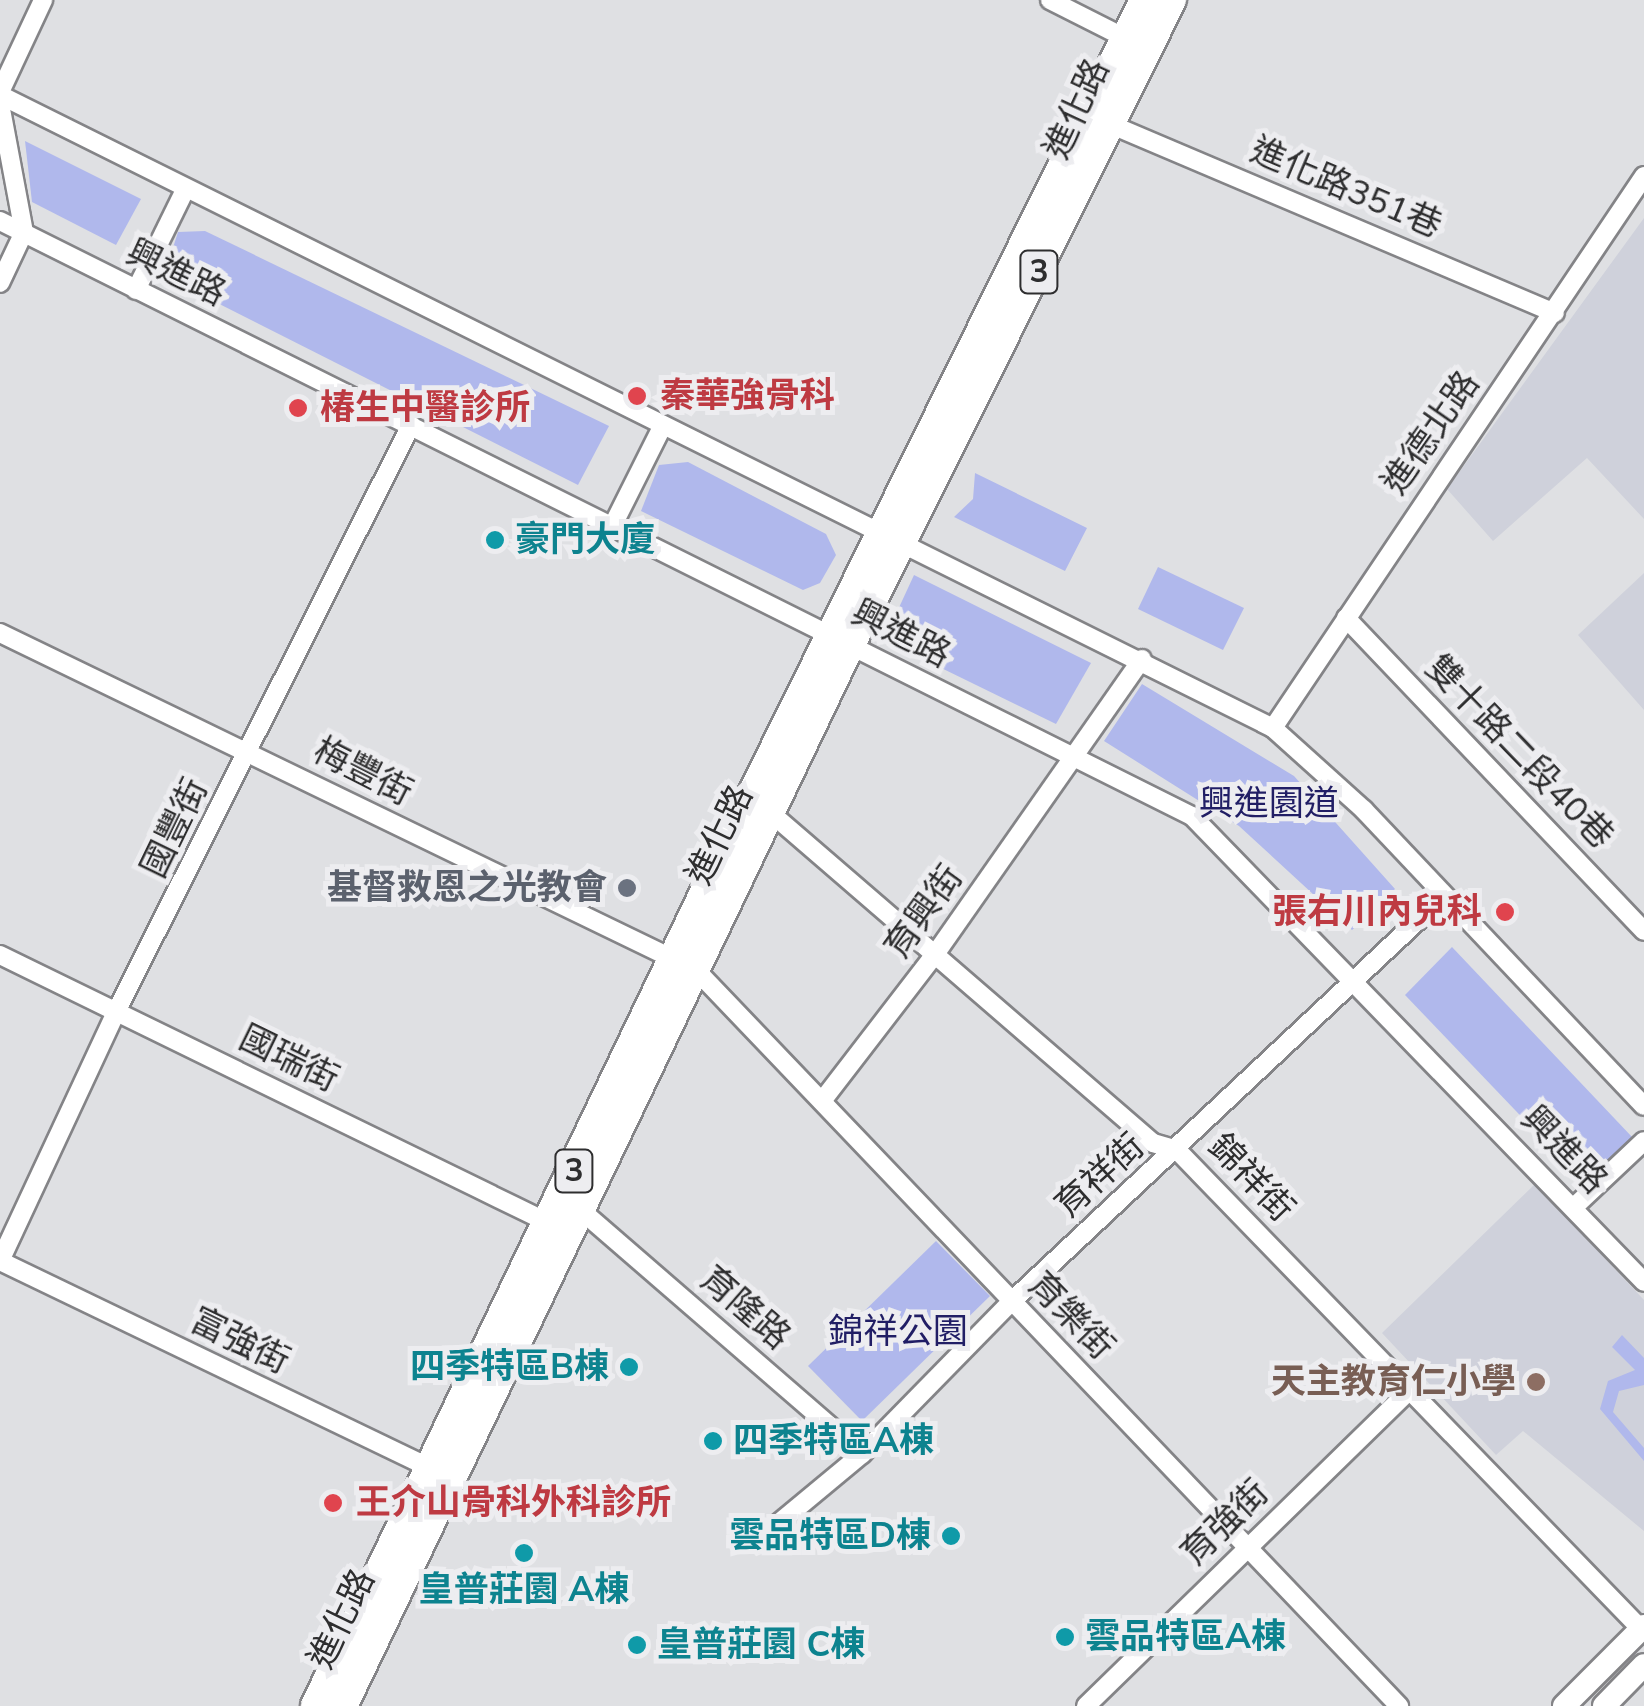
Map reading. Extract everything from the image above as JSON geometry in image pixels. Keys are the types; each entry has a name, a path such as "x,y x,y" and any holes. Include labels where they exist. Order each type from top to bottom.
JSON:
{"main road":[{"name":"進化路","path":"892,537 1112,125 1145,0"},
{"name":"進化路","path":"316,1706 583,1212 686,966 840,640 1136,44 1171,0"},
{"name":"進化路","path":"342,1706 550,1223 686,966 772,814 840,640"}],"street":[{"path":"43,0 0,94 662,427 1142,659 1273,728 1364,810 1644,1106"},
{"path":"1050,0 1136,44"},
{"path":"0,104 24,232 0,284"},
{"name":"進化路351巷","path":"1112,125 1555,313"},
{"name":"進德北路","path":"1273,728 1644,176"},
{"path":"136,290 186,190"},
{"name":"興進路","path":"0,221 1192,816 1356,980 1644,1282"},
{"name":"國豐街","path":"0,1261 117,1010 411,425"},
{"path":"612,527 662,427"},
{"name":"雙十路二段40巷","path":"1346,618 1644,931"},
{"name":"梅豐街","path":"0,632 686,966"},
{"name":"育興街","path":"822,1101 936,953 1142,659"},
{"name":"錦祥街","path":"772,814 1153,1144 1177,1150 1643,1630"},
{"name":"育祥街","path":"756,1542 862,1454 1012,1301 1443,896"},
{"name":"國瑞街","path":"0,955 550,1223"},
{"name":"育樂街","path":"686,966 822,1101 1399,1706"},
{"path":"1574,1206 1644,1141"},
{"name":"育隆路","path":"583,1212 862,1454"},
{"name":"富強街","path":"0,1261 442,1474"},
{"name":"育強街","path":"1086,1706 1412,1388"},
{"path":"1564,1706 1643,1630"},
{"path":"1604,1706 1644,1666"}],"shaded area":[{"path":"1644,218 1644,519 1587,458 1493,541 1447,489"},
{"path":"1644,573 1644,710 1578,635"},
{"name":"天主教育仁小學","path":"1535,1184 1644,1300 1644,1531 1523,1431 1496,1455 1382,1333"}],"green space":[{"path":"25,141 141,199 116,245 32,202"},
{"path":"205,231 609,426 578,485 164,276 178,232"},
{"path":"688,462 826,534 836,555 820,583 803,590 641,511 659,465"},
{"path":"975,473 1087,528 1065,571 954,517 973,499"},
{"path":"1158,567 1244,608 1223,650 1138,609"},
{"path":"914,575 1091,663 1056,724 884,640"},
{"name":"興進園道","path":"1142,684 1294,776 1395,889 1352,930 1239,826 1104,741"},
{"path":"1452,947 1633,1138 1585,1183 1405,995"},
{"name":"錦祥公園","path":"936,1241 990,1296 862,1421 808,1366"},
{"path":"1622,1335 1644,1358 1644,1385 1619,1391 1613,1412 1644,1448 1644,1461 1600,1409 1608,1381 1635,1370 1612,1347"}],"place":[{"name":"秦華強骨科","path":"637,396"},
{"name":"椿生中醫診所","path":"298,408"},
{"name":"豪門大廈","path":"495,540"},
{"name":"基督救恩之光教會","path":"627,888"},
{"name":"張右川內兒科","path":"1505,912"},
{"name":"四季特區B棟","path":"629,1367"},
{"name":"天主教育仁小學","path":"1536,1382"},
{"name":"四季特區A棟","path":"713,1441"},
{"name":"王介山骨科外科診所","path":"333,1503"},
{"name":"雲品特區D棟","path":"951,1536"},
{"name":"皇普莊園 A棟","path":"524,1553"},
{"name":"雲品特區A棟","path":"1065,1637"},
{"name":"皇普莊園 C棟","path":"637,1645"}]}
